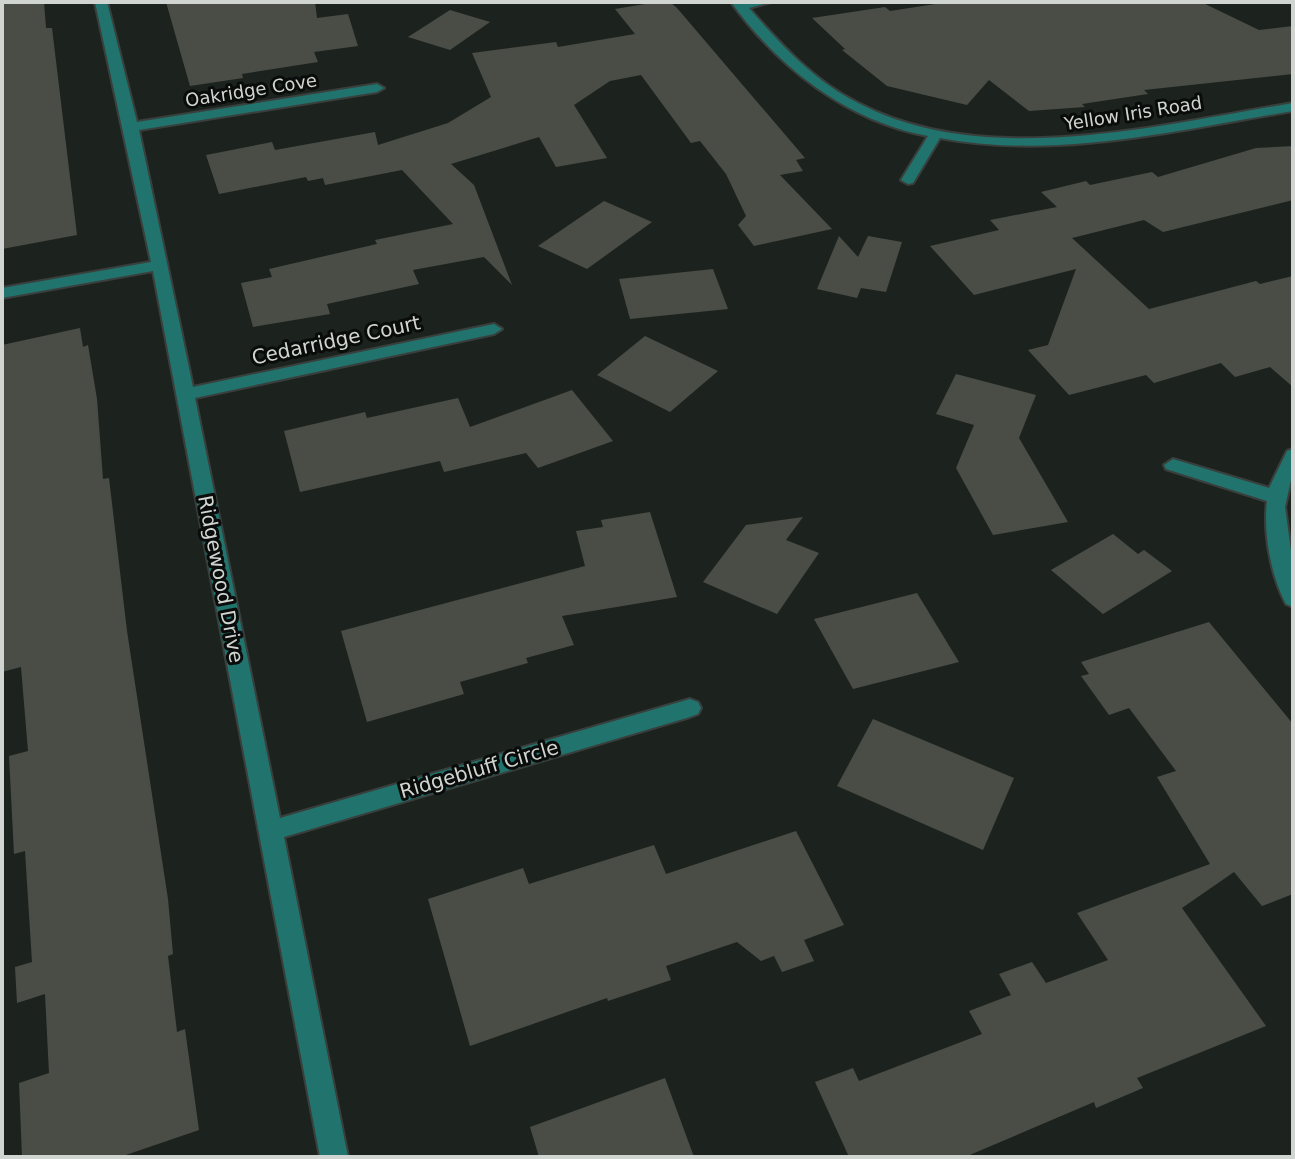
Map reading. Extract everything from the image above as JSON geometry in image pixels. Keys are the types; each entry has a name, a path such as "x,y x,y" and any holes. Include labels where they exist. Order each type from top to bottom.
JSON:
{"street":[{"name":"Ridgewood Drive","path":"101,2 131,127 186,394 334,1157"},
{"path":"738,4 765,2"},
{"name":"Yellow Iris Road","path":"738,4 799,70 881,120 936,134 1012,144 1078,142 1293,107"},
{"name":"Oakridge Cove","path":"131,127 377,88"},
{"path":"908,180 936,134"},
{"path":"2,293 158,265"},
{"name":"Cedarridge Court","path":"186,394 494,329"},
{"path":"1293,455 1287,462 1277,497 1277,550 1293,599"},
{"path":"1173,465 1277,497"},
{"name":"Ridgebluff Circle","path":"269,831 690,708"}],"building":[{"path":"2,2 44,2 46,28 52,28 77,235 2,249"},
{"path":"166,2 315,2 317,18 348,14 358,46 314,52 318,62 190,86"},
{"path":"670,2 677,8 805,158 796,160 803,171 780,175 832,229 754,246 738,225 746,216 726,174 700,141 691,143 641,75 610,81 574,105 607,158 556,167 539,137 451,164 474,185 512,285 484,257 413,270 419,284 327,304 330,314 253,327 241,283 272,277 269,269 377,244 375,240 453,224 402,170 325,185 323,178 308,181 306,177 219,194 206,155 272,142 275,150 375,132 378,145 448,123 491,97 472,53 556,42 558,47 635,34 615,9"},
{"path":"948,2 1201,2 1259,30 1293,26 1293,74 1144,90 1148,94 1082,104 1085,107 1029,111 989,80 967,105 887,86 842,50 845,49 812,18"},
{"path":"450,10 490,22 450,50 408,37"},
{"path":"1293,146 1293,200 1163,232 1144,220 1072,238 1149,309 1256,281 1260,284 1293,276 1293,387 1270,367 1235,377 1221,363 1154,383 1146,375 1069,395 1028,350 1048,345 1076,269 974,295 930,246 999,230 990,220 1057,207 1041,192 1086,181 1090,185 1152,172 1158,177 1256,148"},
{"path":"604,201 652,222 587,269 538,246"},
{"path":"839,236 858,257 868,236 902,242 886,292 861,288 857,298 817,289"},
{"path":"713,269 728,309 630,319 619,279"},
{"path":"80,328 83,347 88,345 97,399 103,479 109,478 127,631 168,899 173,954 168,956 177,1032 185,1029 199,1130 120,1157 22,1157 19,1083 49,1073 45,994 17,1003 15,967 32,962 25,851 14,854 9,756 28,751 21,667 2,672 2,345"},
{"path":"645,336 718,371 670,412 597,375"},
{"path":"956,374 1036,395 1019,438 1068,522 993,535 956,468 974,425 936,414"},
{"path":"572,390 613,441 538,468 526,453 444,472 440,461 300,492 284,431 365,412 367,418 458,398 470,427"},
{"path":"650,512 677,597 562,616 574,645 526,658 528,663 460,682 464,694 367,722 341,631 585,566 576,531 603,527 601,520"},
{"path":"803,517 786,540 819,553 777,614 703,582 746,525"},
{"path":"1113,534 1138,554 1144,550 1172,571 1103,614 1051,570"},
{"path":"917,593 959,662 853,689 814,619"},
{"path":"1209,622 1293,724 1293,894 1262,906 1234,872 1182,908 1266,1026 1137,1078 1143,1088 1096,1108 1094,1102 965,1157 849,1157 815,1082 853,1068 859,1081 982,1034 969,1011 1011,995 999,974 1032,962 1046,983 1108,960 1077,913 1210,864 1157,777 1176,771 1129,708 1109,715 1081,676 1089,674 1081,662"},
{"path":"873,719 1014,778 983,850 837,786"},
{"path":"796,831 844,925 804,940 814,961 782,972 774,956 761,961 737,942 666,966 671,980 608,1001 607,998 470,1046 428,899 523,868 529,884 654,845 666,874"},
{"path":"665,1078 694,1157 539,1157 530,1127"}]}
